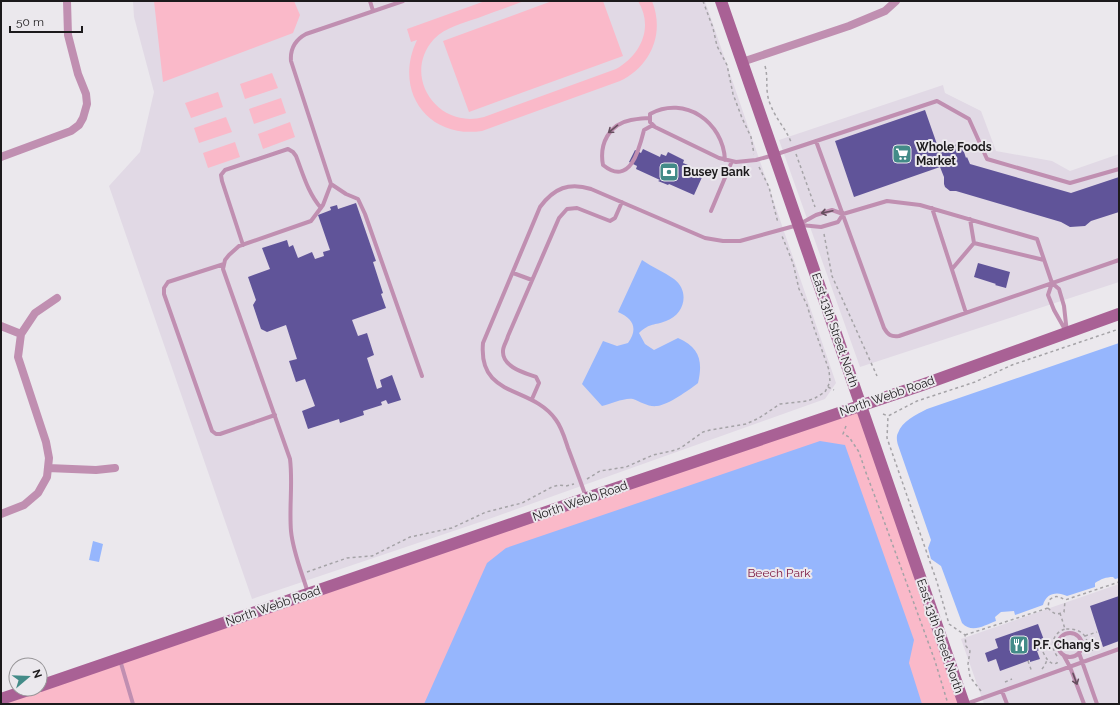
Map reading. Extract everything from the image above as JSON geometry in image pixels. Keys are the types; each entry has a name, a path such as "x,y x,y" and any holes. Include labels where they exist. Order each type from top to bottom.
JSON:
{"main road":[{"name":"East 13th Street North","path":"721,1 964,704"},
{"name":"North Webb Road","path":"48,683 930,382 1119,314"}],"street":[{"path":"1,157 70,131 79,125 83,118 87,104 86,94 78,74 68,35 67,1"},
{"path":"742,62 848,26 885,11 896,1"},
{"path":"1,514 24,505 38,493 46,477 49,458 46,442 18,357 20,334 36,313 57,298"},
{"path":"1,326 20,334"},
{"path":"48,468 96,470 115,468"}],"lane":[{"path":"370,1 373,11"},
{"path":"403,1 306,34 299,38 292,48 291,61 331,184 346,194 358,199 365,214 422,376"},
{"path":"725,160 720,137 712,126 698,115 684,109 672,107 650,114 653,125 660,129 725,160 749,162 937,101 969,119 988,160 1070,183 1119,169"},
{"path":"650,118 629,120 616,126 609,132 603,144 603,165 610,170 621,171 632,164 638,152 644,130 653,125"},
{"path":"816,141 887,334 892,337 899,336 1119,260"},
{"path":"243,245 222,181 221,175 225,170 288,149 296,156 308,189 313,199 321,208"},
{"path":"711,212 732,161"},
{"path":"308,594 291,532 290,511 292,482 290,460 224,269 224,264 225,260 232,251 243,245 311,221 321,208 331,184"},
{"path":"587,498 557,421 547,408 532,399 511,391 491,378 483,362 483,343 540,207 558,190 571,186 581,186 705,238 722,242 740,241 798,225 816,215 832,210 843,214 887,201 932,208 1037,239 1052,283 1059,289 1064,306 1067,333"},
{"path":"532,399 538,383 536,377 513,367 505,360 503,352 559,218 567,209 577,208 610,222 615,218 622,202"},
{"path":"932,208 966,313"},
{"path":"798,225 820,227 838,222 843,214"},
{"path":"952,269 974,243 970,219"},
{"path":"974,243 1044,260"},
{"path":"224,264 168,282 164,288 164,294 212,431 216,434 220,434 275,414"},
{"path":"513,273 532,280"},
{"path":"1052,283 1048,295 1054,310 1067,333"},
{"path":"1084,704 1070,667 1059,650 1058,642 1062,636 1069,633 1077,635 1080,638 1082,648 1080,653 1082,662 1097,704"},
{"path":"964,704 1119,649"},
{"path":"1064,656 1072,657 1080,653"},
{"path":"119,658 133,704"},
{"path":"1002,691 1007,704"}],"path":[{"path":"302,574 317,570 336,561 347,558 372,556 410,538 452,528 486,512 522,503 552,487 559,485 566,486 581,482 593,476 596,472 626,467 653,455 676,450 703,432 746,424 759,418 780,404 800,402 816,398 825,392 828,387 830,377 829,370 812,325 807,305 799,289 793,263 780,230 769,187 756,160 751,137 733,94 727,65 717,46 713,28 703,1"},
{"path":"883,414 888,416 917,401 975,382 1012,365 1119,329"},
{"path":"828,387 834,390"},
{"path":"888,416 887,438 937,582 949,624 965,635"},
{"path":"846,426 843,434 849,437 859,452 935,661 948,704"},
{"path":"1065,600 1119,582"},
{"path":"1048,608 1049,600 1054,596 1059,596 1065,600"},
{"path":"1048,608 1056,614 1064,612 1065,600"},
{"path":"965,635 1048,608"},
{"path":"1060,613 1065,629"},
{"path":"1043,652 1047,660 1054,664 1057,663 1058,660 1052,644 1057,634 1065,629 1075,628 1085,636 1087,642 1086,651"},
{"path":"1085,636 1097,632"},
{"path":"965,635 966,646 970,651 968,664 970,677 979,687 983,698"},
{"path":"1028,661 1032,672 1042,669 1047,660"},
{"path":"1005,682 1012,679"}],"shaded area":[{"path":"133,1 705,1 836,383 825,399 486,520 252,599 109,186 140,152 154,92 134,17"},
{"path":"943,85 945,93 981,111 996,151 1052,161 1070,171 1119,154 1119,282 860,367 779,140"},
{"path":"1119,584 1119,704 984,704 961,639"}],"green space":[{"path":"154,1 294,1 300,15 293,33 163,82"},
{"path":"485,1 524,1 444,31 434,39 425,53 421,68 423,83 429,96 439,108 452,115 467,119 484,117 616,69 625,63 638,48 645,30 643,11 638,1 652,1 656,13 656,36 647,58 640,67 631,75 620,81 482,131 462,131 445,127 431,119 420,107 413,93 409,76 411,59 417,40 411,42 407,29"},
{"path":"552,1 603,1 623,56 469,112 443,41"},
{"path":"272,73 278,88 245,99 240,84"},
{"path":"218,92 223,107 191,118 185,103"},
{"path":"281,98 286,113 254,124 249,109"},
{"path":"226,117 232,132 199,143 194,128"},
{"path":"290,122 295,137 263,149 258,134"},
{"path":"235,142 240,157 208,168 203,153"},
{"name":"Beech Park","path":"861,405 964,704 1,704 17,697 48,697 48,685"}],"water":[{"path":"642,260 674,279 679,284 684,296 681,308 672,318 650,326 639,333 645,344 654,350 678,338 691,346 700,362 698,383 678,397 662,405 651,406 630,399 602,406 582,384 603,341 617,346 628,343 631,338 633,333 633,325 631,321 618,312"},
{"path":"1119,343 1119,578 1104,578 1095,583 1095,587 1067,596 1056,593 1052,594 1044,601 1043,605 1015,615 1014,611 1001,612 995,617 996,621 979,628 970,628 966,626 962,623 941,566 931,559 928,548 931,540 898,444 897,436 900,429 910,419 927,409"},
{"name":"Beech Park","path":"820,441 845,445 914,640 909,663 922,704 424,704 487,563 506,548"},
{"path":"93,541 103,544 99,562 89,560"}],"building":[{"path":"925,110 939,150 961,143 966,158 967,157 970,164 1071,193 1119,177 1119,212 1091,221 1085,226 1070,227 1061,222 956,191 950,191 945,187 944,177 940,167 854,197 835,141"},
{"name":"Busey Bank","path":"643,149 660,157 661,154 666,156 668,152 684,160 683,163 688,165 686,168 703,175 694,195 658,181 660,180 636,169 637,166 629,162 635,150 641,153"},
{"path":"356,203 376,261 373,262 386,308 352,320 358,336 367,333 374,355 367,358 377,389 382,387 380,380 392,375 401,400 388,404 386,400 381,402 382,405 363,411 364,415 340,423 339,419 308,429 302,411 315,406 305,379 296,382 289,361 297,359 286,325 267,332 261,329 253,305 256,300 248,277 270,269 262,248 287,240 289,247 293,245 298,258 312,252 315,259 324,256 323,252 330,250 318,215 331,210 330,207 337,205 338,209"},
{"path":"978,263 1010,272 1006,288 974,277"},
{"path":"1119,596 1119,641 1103,647 1090,606"},
{"name":"P.F. Chang's","path":"1038,624 1044,640 1040,642 1042,649 1037,651 1040,659 1030,662 1030,660 1000,671 996,659 988,662 985,653 998,648 995,639"}],"place":[{"name":"Whole Foods Market","path":"902,154"},
{"name":"Busey Bank","path":"669,172"},
{"name":"P.F. Chang's","path":"1019,645"}]}
